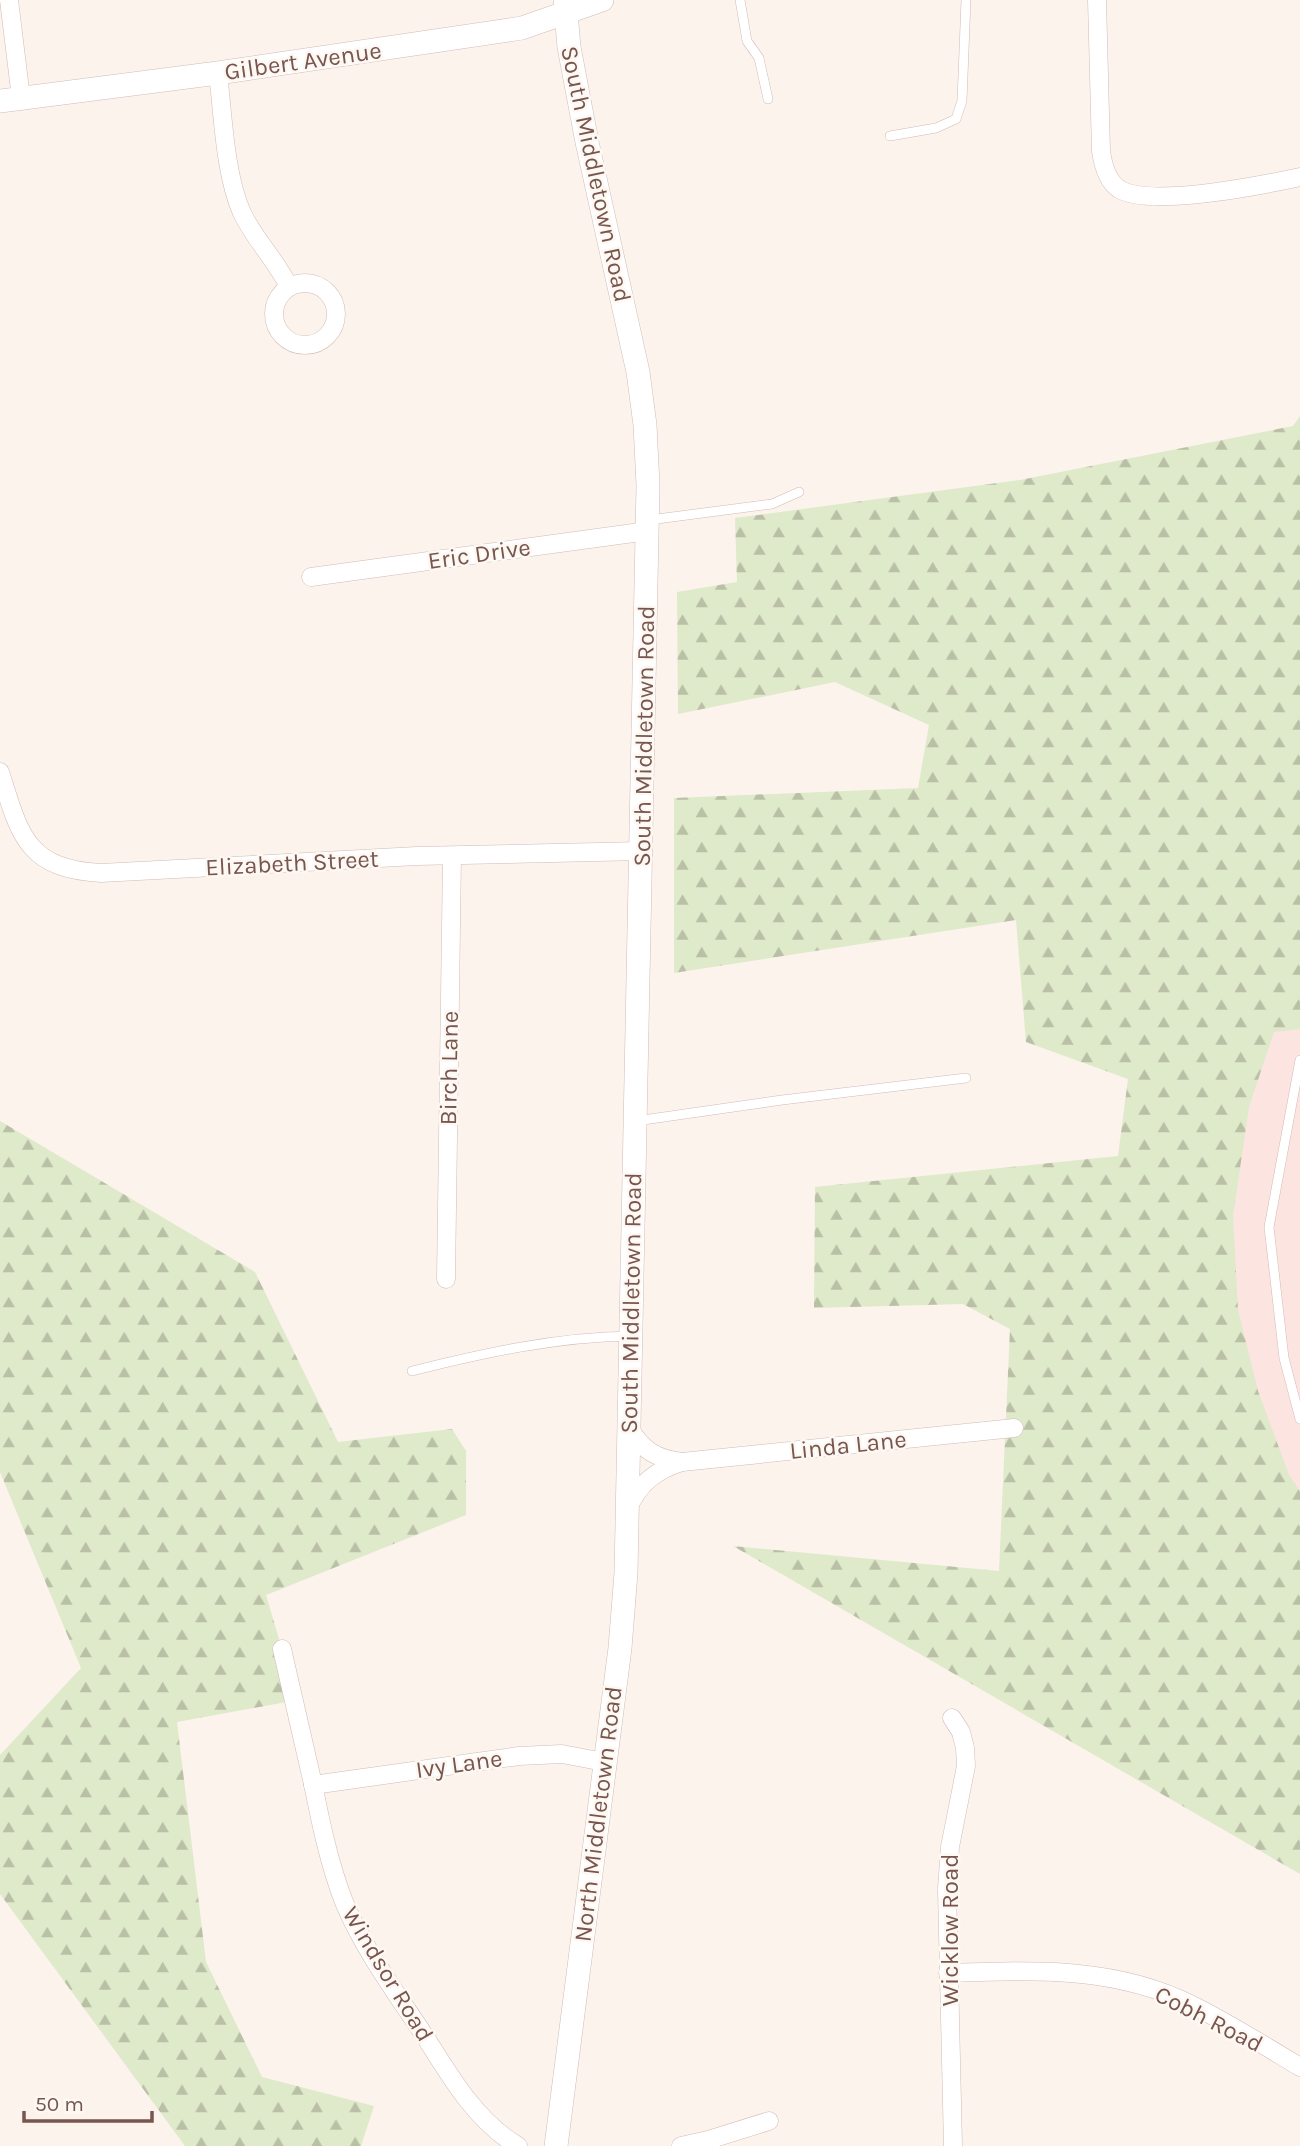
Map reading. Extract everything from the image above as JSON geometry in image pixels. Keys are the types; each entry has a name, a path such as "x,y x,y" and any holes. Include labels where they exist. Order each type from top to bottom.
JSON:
{"street":[{"path":"9,0 11,100"},
{"name":"Gilbert Avenue","path":"11,100 218,73 522,28 565,6 602,0"},
{"path":"1097,0 1101,151 1103,166 1118,188 1131,194 1147,196 1202,193 1244,189 1300,177"},
{"name":"South Middletown Road","path":"565,6 569,47 642,398 647,456 642,851 628,1481"},
{"path":"218,73 236,197 249,227 271,255 289,287"},
{"name":"Eric Drive","path":"311,578 648,525"},
{"name":"Elizabeth Street","path":"0,772 15,821 33,850 46,861 82,872 452,856 642,851"},
{"name":"Birch Lane","path":"446,1279 452,856"},
{"name":"Linda Lane","path":"629,1427 641,1446 650,1453 682,1462 1014,1428"},
{"name":"Linda Lane","path":"628,1510 633,1497 649,1479 659,1471 682,1462"},
{"name":"North Middletown Road","path":"556,2146 620,1648 628,1481"},
{"name":"Windsor Road","path":"282,1649 329,1861 345,1904 365,1944 440,2061 482,2118 497,2133 518,2146"},
{"name":"Wicklow Road","path":"952,1718 961,1732 966,1766 950,1847 947,1889 953,2146"},
{"name":"Ivy Lane","path":"313,1785 519,1756 562,1754 604,1762"},
{"name":"Cobh Road","path":"948,1973 1038,1970 1117,1979 1192,2005 1300,2067"},
{"path":"681,2146 769,2121"}],"lane":[{"path":"740,0 747,41 759,58 768,99"},
{"path":"890,136 936,128 956,118 962,101 966,0"},
{"path":"648,525 772,504 799,492"},
{"path":"1300,1059 1269,1227 1284,1358 1300,1419"},
{"path":"634,1122 782,1100 966,1078"},
{"path":"412,1371 519,1347 601,1336 631,1336"}],"shaded area":[{"path":"1300,1013 1300,1513 1244,1390 1224,1186 1272,1016"}],"green space":[{"path":"1300,416 1300,1029 1274,1032 1249,1107 1233,1216 1238,1310 1258,1391 1289,1475 1300,1491 1300,1874 733,1546 999,1571 1010,1329 963,1304 814,1308 815,1187 1118,1156 1128,1079 1026,1042 1016,920 674,973 674,798 918,788 929,725 835,682 678,714 677,592 737,582 735,518 1020,480 1293,426"},
{"path":"0,1121 255,1272 338,1442 452,1429 466,1451 466,1515 266,1595 297,1700 177,1722 206,1962 262,2077 374,2106 361,2146 185,2146 0,1894 0,1755 81,1668 0,1472"}]}
